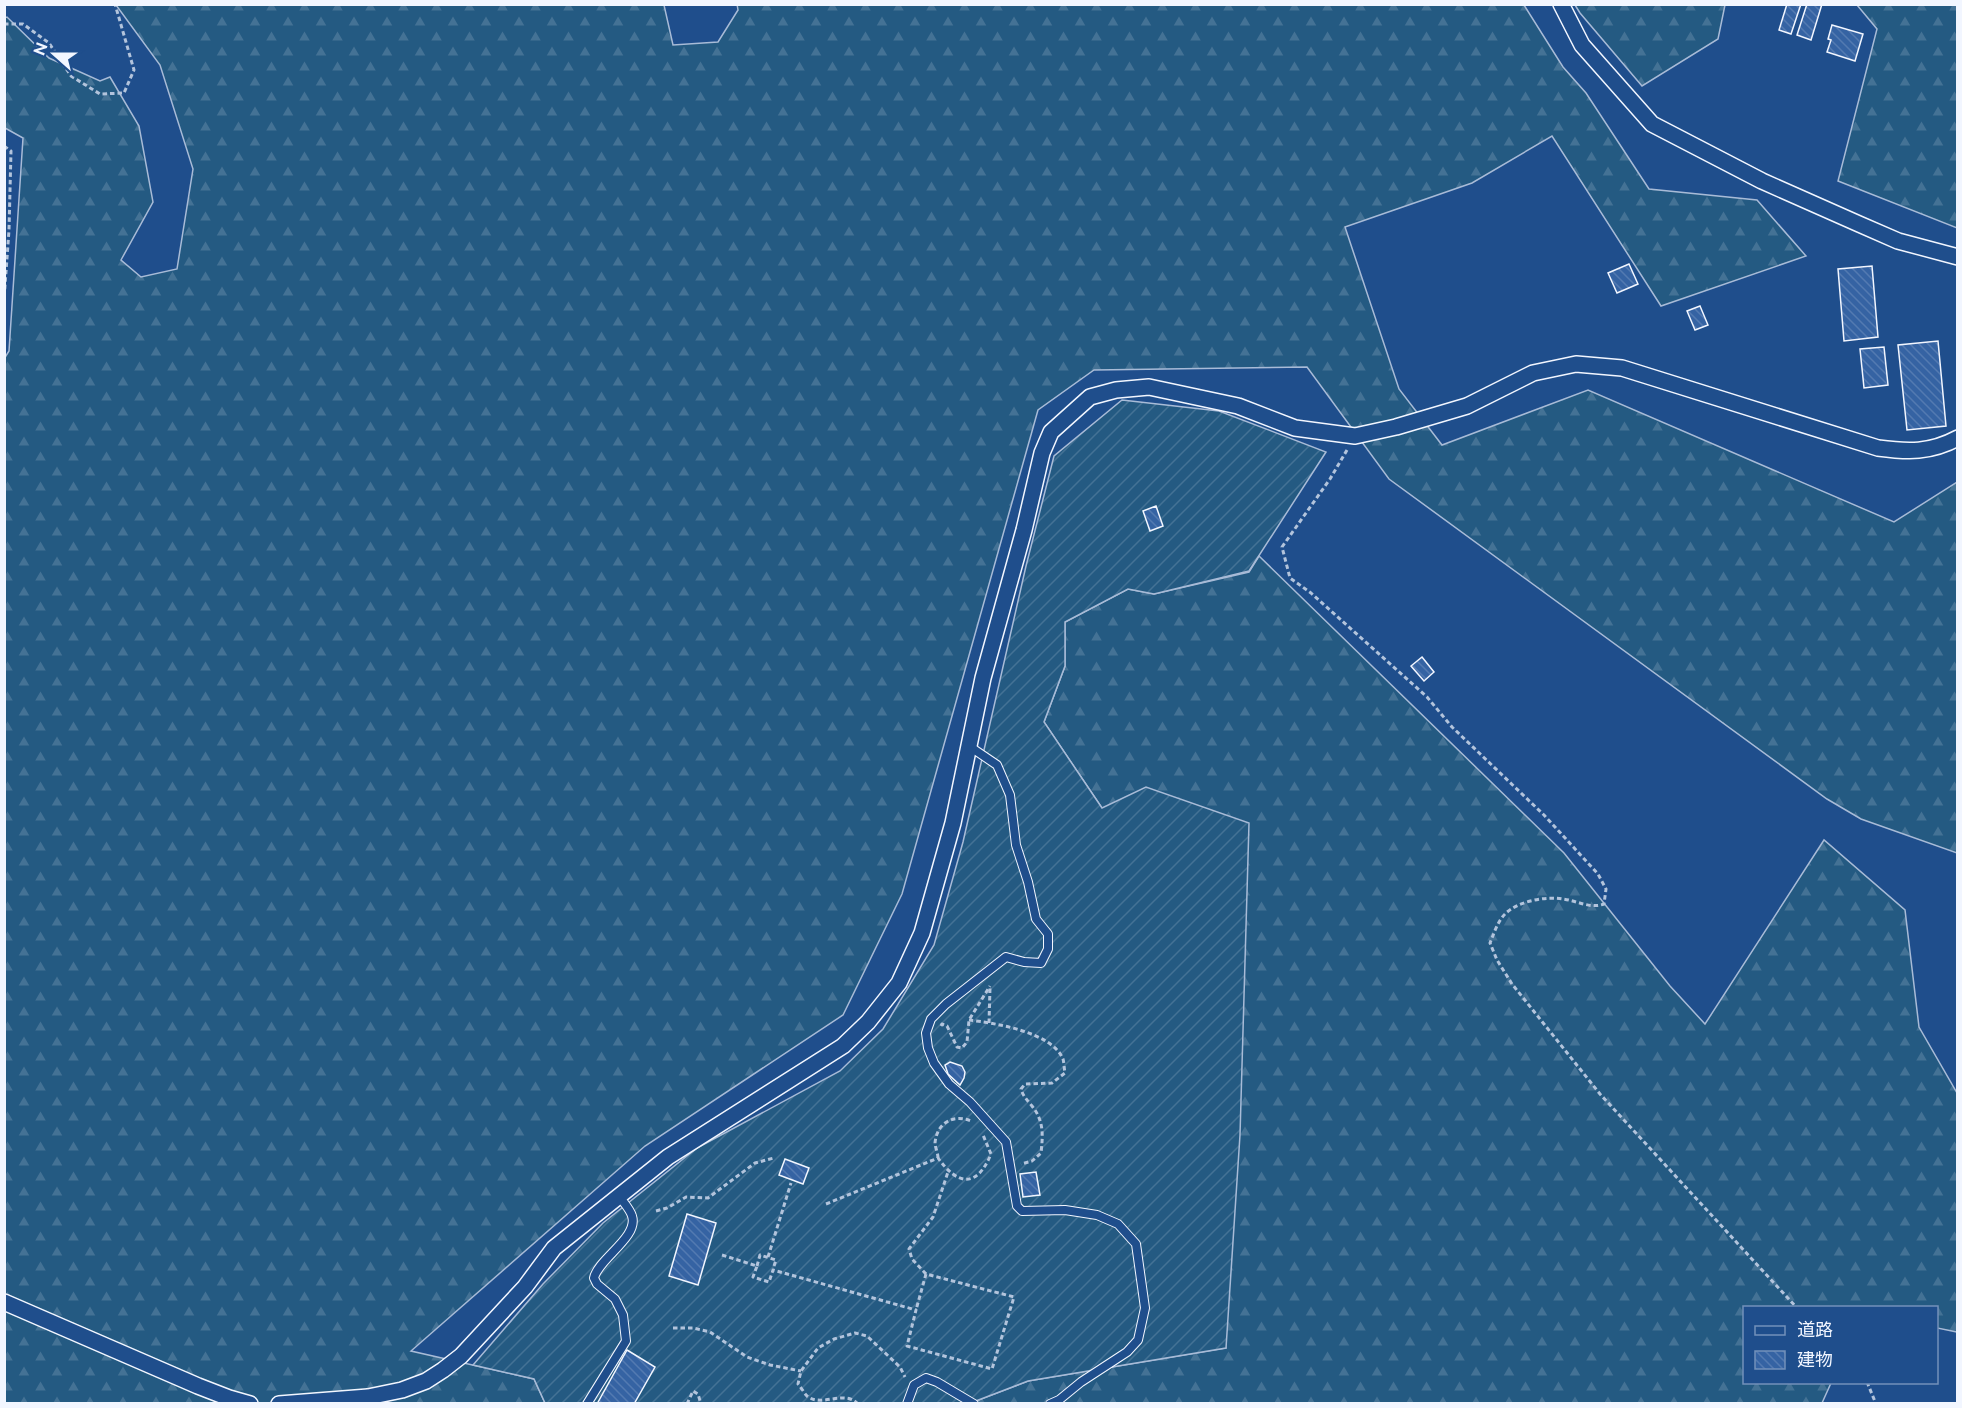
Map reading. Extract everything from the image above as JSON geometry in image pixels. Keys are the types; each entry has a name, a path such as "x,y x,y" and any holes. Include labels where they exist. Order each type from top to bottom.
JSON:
{"street":[{"path":"1561,4 1582,45 1652,124 1762,181 1859,224 1898,240 1958,257"},
{"path":"279,1404 368,1397 402,1390 426,1381 461,1356 525,1287 554,1248 668,1157 843,1046 868,1022 899,983 922,933 953,823 983,678 1024,530 1042,453 1051,432 1090,397 1116,390 1149,387 1238,406 1295,428 1355,436 1396,427 1467,406 1533,373 1576,364 1622,368 1878,448 1910,452 1944,446 1958,438"},
{"path":"4,1302 198,1386 250,1404"}],"lane":[{"path":"969,746 998,765 1010,795 1016,845 1028,882 1036,920 1048,934 1048,949 1041,963 1024,962 1006,957 986,971 931,1019 926,1033 927,1041 934,1063 949,1084 970,1102 1006,1142 1017,1206 1022,1211 1065,1210 1097,1215 1118,1224 1136,1244 1144,1308 1138,1340 1127,1352 1050,1404"},
{"path":"587,1404 626,1341 623,1314 615,1299 597,1284 594,1278 595,1270 627,1237 632,1224 633,1217 619,1196"},
{"path":"907,1404 914,1385 926,1378 974,1404"}],"path":[{"path":"4,24 22,24 48,43 71,76 100,94 124,93 134,70 115,4"},
{"path":"4,146 11,150 4,300"},
{"path":"1355,436 1330,479 1282,547 1290,578 1311,593 1427,697 1452,727 1544,815 1598,874 1606,889 1604,904 1596,907 1563,898 1545,898 1522,904 1507,912 1501,919 1490,943 1497,960 1512,984 1600,1094 1795,1306"},
{"path":"940,1029 942,1024 947,1026 957,1047 962,1048 967,1042 969,1020 990,986 989,1023"},
{"path":"969,1020 1014,1028 1053,1046 1063,1058 1065,1072 1052,1083 1025,1084 1021,1089 1041,1122 1043,1135 1041,1153 1032,1161 1024,1163 1018,1164 1018,1158 1010,1160"},
{"path":"973,1122 960,1117 949,1120 941,1127 935,1142 938,1158 948,1172 957,1178 975,1177 984,1170 991,1154 978,1128"},
{"path":"656,1211 667,1208 686,1197 708,1198 755,1163 774,1158"},
{"path":"826,1204 938,1158"},
{"path":"926,1275 907,1346 992,1370 1014,1297 926,1275 912,1259 909,1250 933,1217 948,1172"},
{"path":"768,1257 791,1183"},
{"path":"722,1255 757,1266"},
{"path":"760,1255 776,1260 769,1282 753,1277 757,1266 760,1255"},
{"path":"773,1270 916,1310"},
{"path":"673,1328 693,1328 710,1332 747,1357 770,1365 801,1371"},
{"path":"858,1404 852,1398 846,1397 818,1399 808,1397 798,1384 801,1371 818,1348 834,1339 855,1333 867,1336 900,1367 905,1376 903,1383"},
{"path":"1867,1384 1876,1404"},
{"path":"687,1404 693,1391 698,1394 701,1404"}],"green space":[{"path":"737,4 1524,5 1563,67 1586,93 1649,189 1757,200 1806,256 1661,306 1552,136 1472,183 1345,227 1399,389 1442,445 1588,390 1894,522 1957,482 1957,853 1861,819 1827,799 1389,479 1307,367 1094,370 1038,410 902,894 843,1015 645,1146 411,1351 534,1379 545,1403 5,1403 4,359 9,351 23,138 5,128 4,18 7,17 49,58 100,81 110,77 139,126 153,202 121,260 141,277 177,269 193,169 160,65 116,5 664,5 673,45 718,42 738,10"},
{"path":"1575,5 1725,5 1718,39 1642,86"},
{"path":"1857,5 1957,5 1957,228 1838,181 1877,29"},
{"path":"1122,400 1219,411 1326,452 1249,571 1154,594 1128,589 1065,622 1065,666 1044,722 1102,808 1146,787 1249,823 1240,1135 1226,1348 1028,1381 968,1404 545,1403 534,1379 473,1365 543,1284 603,1223 697,1148 840,1071 883,1029 934,945 963,842 1026,566 1054,456"},
{"path":"1259,556 1564,853 1670,986 1705,1024 1824,840 1905,910 1919,1027 1957,1093 1957,1332 1938,1328 1938,1306 1743,1306 1743,1384 1831,1384 1822,1403 968,1404 1028,1381 1226,1348 1102,808 1044,722 1065,666 1065,622 1128,589 1154,594 1249,572"}],"building":[{"path":"1787,4 1801,4 1791,34 1779,30"},
{"path":"1807,4 1822,4 1811,40 1797,35"},
{"path":"1832,25 1863,34 1855,61 1827,52"},
{"path":"1629,264 1638,284 1617,293 1608,273"},
{"path":"1872,266 1878,337 1844,341 1838,269"},
{"path":"1700,306 1708,325 1695,330 1687,311"},
{"path":"1938,341 1946,426 1907,430 1898,345"},
{"path":"1884,347 1888,385 1864,388 1860,349"},
{"path":"1156,506 1163,526 1150,531 1143,511"},
{"path":"1422,657 1434,672 1424,681 1411,666"},
{"path":"950,1062 962,1066 965,1072 960,1085 948,1074 945,1065"},
{"path":"785,1159 809,1168 803,1184 779,1175"},
{"path":"1036,1172 1040,1195 1023,1197 1020,1174"},
{"path":"687,1214 716,1223 698,1285 669,1276"},
{"path":"627,1350 655,1367 634,1404 597,1404"}]}
